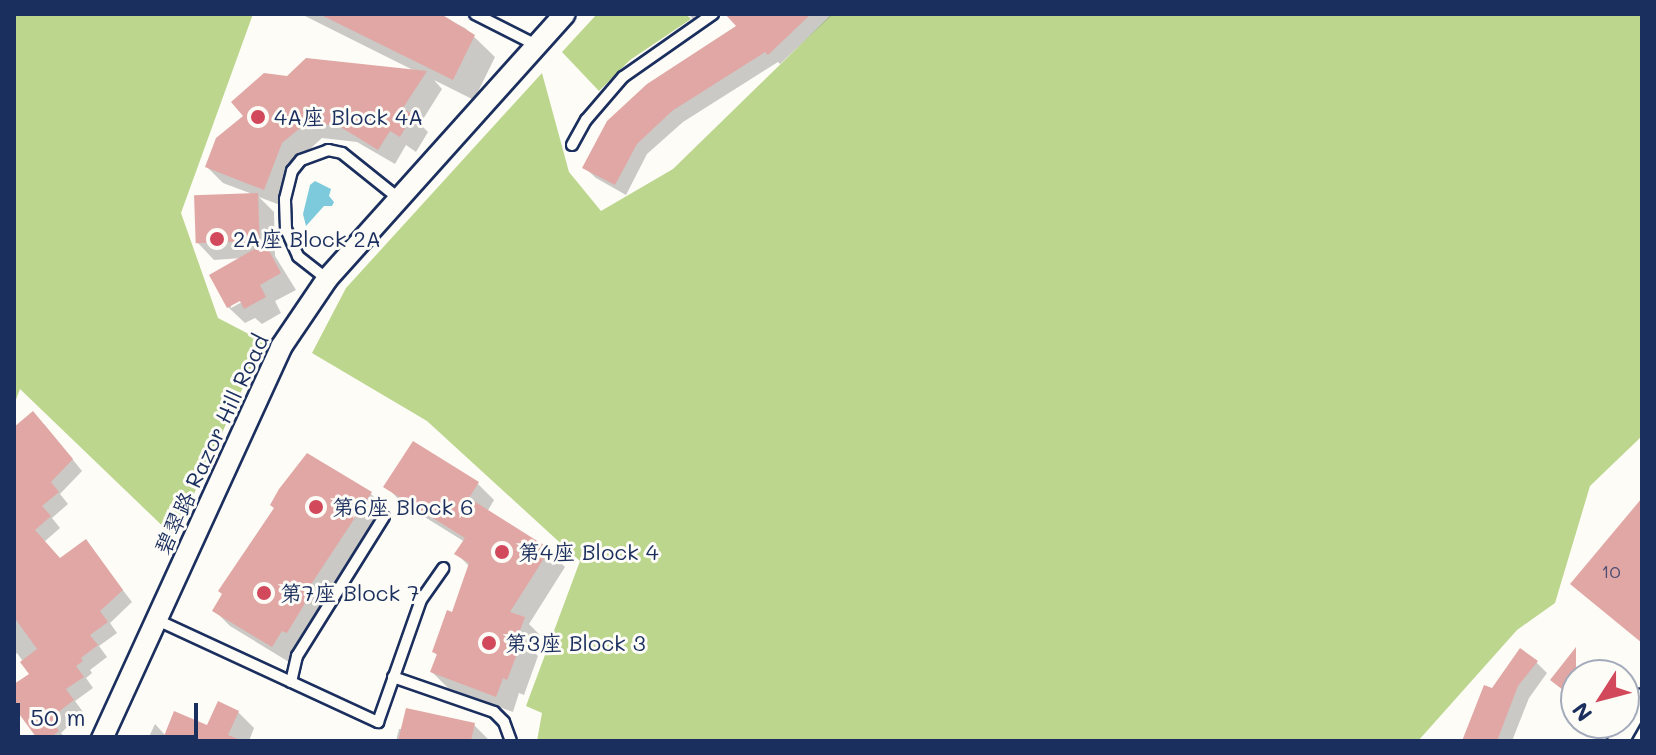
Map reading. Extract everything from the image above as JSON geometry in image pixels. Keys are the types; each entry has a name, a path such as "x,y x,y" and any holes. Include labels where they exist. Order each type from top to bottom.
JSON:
{"street":[{"name":"碧翠路 Razor Hill Road","path":"101,741 281,347 327,279 397,197 565,14"},
{"path":"1618,741 1642,699"}],"lane":[{"path":"475,14 536,45"},
{"path":"572,145 586,120 623,77 713,14"},
{"path":"327,279 298,256 286,229 285,199 292,171 301,160 328,150 342,153 397,197"},
{"path":"291,682 297,656 384,517"},
{"path":"155,619 378,722 421,600 443,568"},
{"path":"393,677 494,712 504,722 511,741"}],"green space":[{"path":"14,14 253,14 181,213 218,318 264,342 174,537 20,389 14,405"},
{"path":"597,14 686,14 691,19 630,60 599,91 562,52"},
{"path":"832,14 1642,14 1642,436 1590,486 1555,603 1517,630 1418,741 537,741 542,713 526,706 580,561 427,421 312,353 346,288 542,73 569,172 601,211 673,169"}],"water":[{"path":"315,181 331,189 329,196 334,202 332,206 324,206 306,226 303,214 310,185"}],"building":[{"path":"319,14 441,14 475,35 453,80"},
{"path":"725,14 811,14 768,55 765,52 672,111 637,144 615,185 582,168 607,121 647,84 736,26"},
{"path":"306,58 427,71 403,108 413,115 400,137 390,131 378,150 339,126 306,123 282,143 264,190 205,167 216,138 243,116 231,102 264,73 287,76"},
{"path":"258,193 260,241 196,243 194,195"},
{"path":"265,243 281,273 260,285 266,297 244,309 240,301 227,308 209,275"},
{"path":"33,411 73,459 51,482 59,492 42,506 51,516 35,530 60,558 86,539 123,590 100,611 108,622 90,635 98,645 76,666 84,677 66,689 74,700 57,713 59,716 52,721 59,731 46,741 39,741 14,707 14,684 29,674 20,662 37,649 14,617 14,427"},
{"path":"413,441 479,482 469,498 550,549 510,612 525,617 518,636 523,638 507,680 503,678 496,697 430,672 437,654 432,652 447,610 452,612 469,563 454,554 465,538 383,487"},
{"path":"307,453 372,492 306,592 310,595 287,633 282,631 272,647 212,611 222,594 218,591 274,508 270,505 279,489"},
{"path":"1642,498 1642,643 1570,584"},
{"path":"1576,647 1576,659 1567,659"},
{"path":"1520,648 1538,661 1518,686 1497,741 1462,741 1484,685 1492,688"},
{"path":"1560,667 1560,688 1550,680"},
{"path":"218,701 239,711 228,735 243,741 162,741 174,711 207,725"},
{"path":"406,708 475,723 471,741 398,741"}],"place":[{"name":"4A座 Block 4A","path":"258,117"},
{"name":"2A座 Block 2A","path":"217,239"},
{"name":"第6座 Block 6","path":"316,507"},
{"name":"第4座 Block 4","path":"502,552"},
{"name":"第7座 Block 7","path":"264,593"},
{"name":"第3座 Block 3","path":"489,643"}]}
